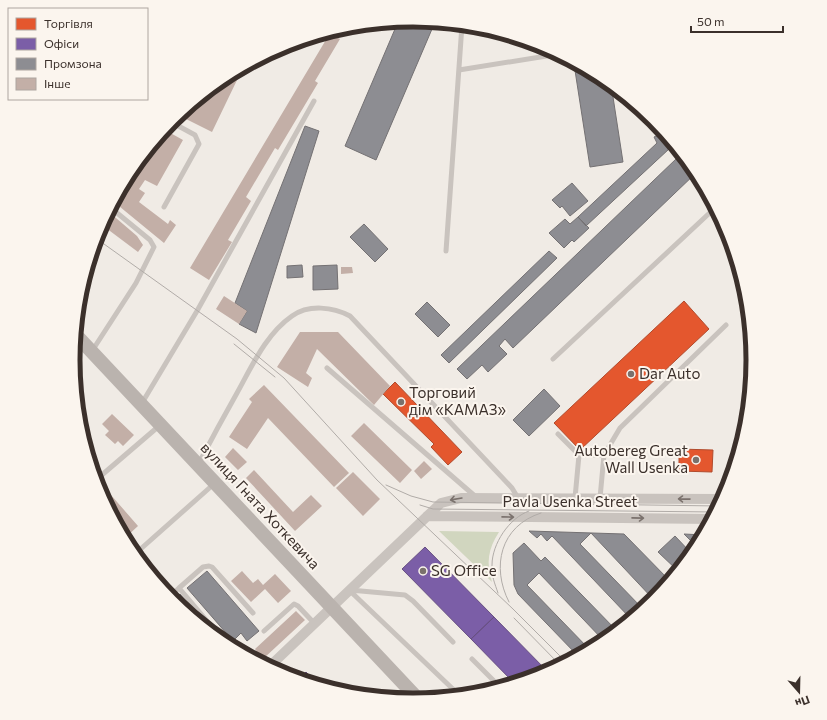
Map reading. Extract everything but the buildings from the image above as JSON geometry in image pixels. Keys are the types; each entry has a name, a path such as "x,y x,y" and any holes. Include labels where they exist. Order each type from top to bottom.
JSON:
{"street":[{"name":"вулиця Гната Хоткевича","path":"81,340 142,403 411,693"},
{"name":"Pavla Usenka Street","path":"274,663 441,503 461,498 716,499"},
{"name":"Pavla Usenka Street","path":"427,516 706,519"}],"lane":[{"path":"446,251 461,31"},
{"path":"458,70 549,56"},
{"path":"142,403 197,311 314,101"},
{"path":"164,207 199,144 195,136 177,126"},
{"path":"553,359 711,211"},
{"path":"92,351 136,283 154,248 150,240 116,212"},
{"path":"198,464 258,355 275,332 292,316 305,311 321,308 337,310 350,316 512,488 518,498"},
{"path":"600,498 604,455 620,428 726,325"},
{"path":"327,368 476,498"},
{"path":"101,475 161,424"},
{"path":"558,434 579,455 604,455"},
{"path":"575,498 579,455"},
{"path":"140,550 216,483"},
{"path":"175,592 203,567 209,566 253,613"},
{"path":"179,588 202,617"},
{"path":"349,590 405,595 413,601 453,642"},
{"path":"349,590 454,690"},
{"path":"264,631 294,604 298,606 314,624"},
{"path":"472,659 496,683"}],"green space":[{"path":"439,531 499,532 492,544 489,556 489,569 492,582"}],"tram line":[{"path":"102,243 237,339 284,378 377,480 513,609 562,658"},
{"path":"234,344 275,377"},
{"path":"386,485 411,496 433,502 712,506"},
{"path":"420,505 433,509 710,512"},
{"path":"498,593 492,572 493,557 498,541 515,519 529,511"},
{"path":"509,602 501,575 500,562 503,549 508,538 516,527 527,519 541,513"},
{"path":"514,618 556,661"}],"place":[{"name":"Dar Auto","path":"631,374"},
{"name":"Торговий дім «КАМАЗ»","path":"401,402"},
{"name":"Autobereg Great Wall Usenka","path":"696,460"},
{"name":"SG Office","path":"423,571"}]}
